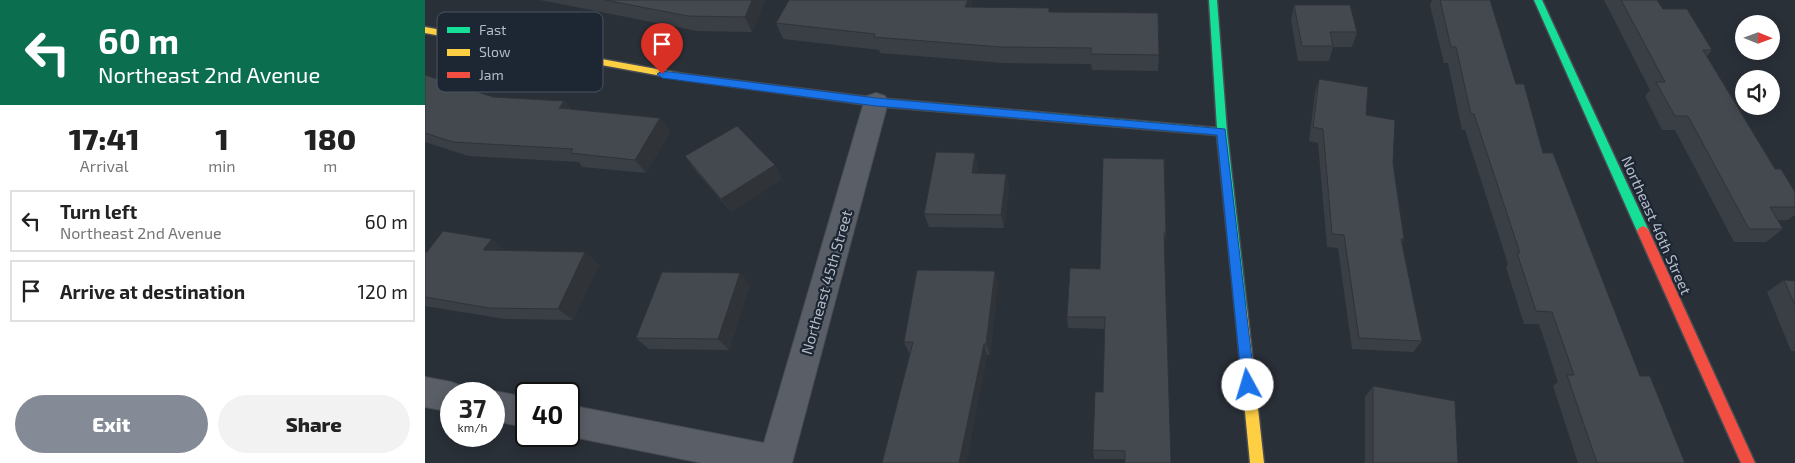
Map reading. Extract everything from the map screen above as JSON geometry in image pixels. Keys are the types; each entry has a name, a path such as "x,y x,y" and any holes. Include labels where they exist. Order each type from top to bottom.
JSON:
{"street":[{"path":"1213,0 1222,132 1257,463"},
{"name":"Northeast 46th Street","path":"1538,0 1748,463"},
{"path":"603,63 662,74 876,102 1222,132"},
{"name":"Northeast 45th Street","path":"775,462 876,102"},
{"path":"425,392 440,395"},
{"path":"580,423 775,462"}],"building":[{"path":"605,0 752,0 745,17 688,16"},
{"path":"789,0 968,0 965,7 1049,8 1049,12 1158,13 1159,55 1091,54 1091,48 1001,47 874,37 875,34 776,23"},
{"path":"1440,0 1490,0 1516,84 1524,84 1543,153 1553,153 1640,376 1650,376 1685,463 1597,463 1567,375 1574,375 1552,312 1536,311 1517,253 1520,253 1474,114 1471,114 1456,47 1451,47"},
{"path":"1621,0 1657,0 1663,9 1687,9 1712,50 1703,50 1735,103 1735,115 1742,115 1775,169 1781,169 1795,192 1795,207 1770,207 1783,229 1749,229 1688,116 1675,116 1656,82 1665,82"},
{"path":"1294,5 1350,5 1357,32 1330,32 1333,46 1302,46"},
{"path":"425,75 437,79 437,92 478,92 493,97 564,101 559,108 660,118 635,160 570,153 573,149 453,142 425,133"},
{"path":"1319,79 1368,87 1366,115 1395,120 1393,163 1404,239 1401,239 1422,341 1359,338 1344,235 1332,234 1323,129 1313,127"},
{"path":"737,126 775,165 721,199 685,156"},
{"path":"936,152 975,153 972,173 1006,174 1001,215 924,214"},
{"path":"1103,158 1164,159 1166,233 1164,233 1171,463 1125,463 1125,451 1093,450 1095,392 1103,392 1105,317 1067,317 1070,268 1100,269"},
{"path":"443,231 492,239 483,250 585,252 558,309 489,308 425,297 425,252 427,252"},
{"path":"917,270 995,271 986,344 984,344 959,463 882,463 913,342 904,342"},
{"path":"662,272 740,273 718,339 636,338"},
{"path":"1784,280 1795,281 1795,305"},
{"path":"1373,386 1455,401 1458,463 1373,463"}],"traffic: fast":[{"path":"1213,0 1222,132 1241,309"},
{"path":"1538,0 1643,231"},
{"path":"684,77 876,102 1222,132"}],"traffic: slow":[{"path":"425,30 437,32"},
{"path":"603,62 684,77"},
{"path":"1241,309 1257,463"}],"traffic: jam":[{"path":"1643,231 1748,463"}],"route":[{"path":"662,74 876,102 1222,132 1248,385"}]}
